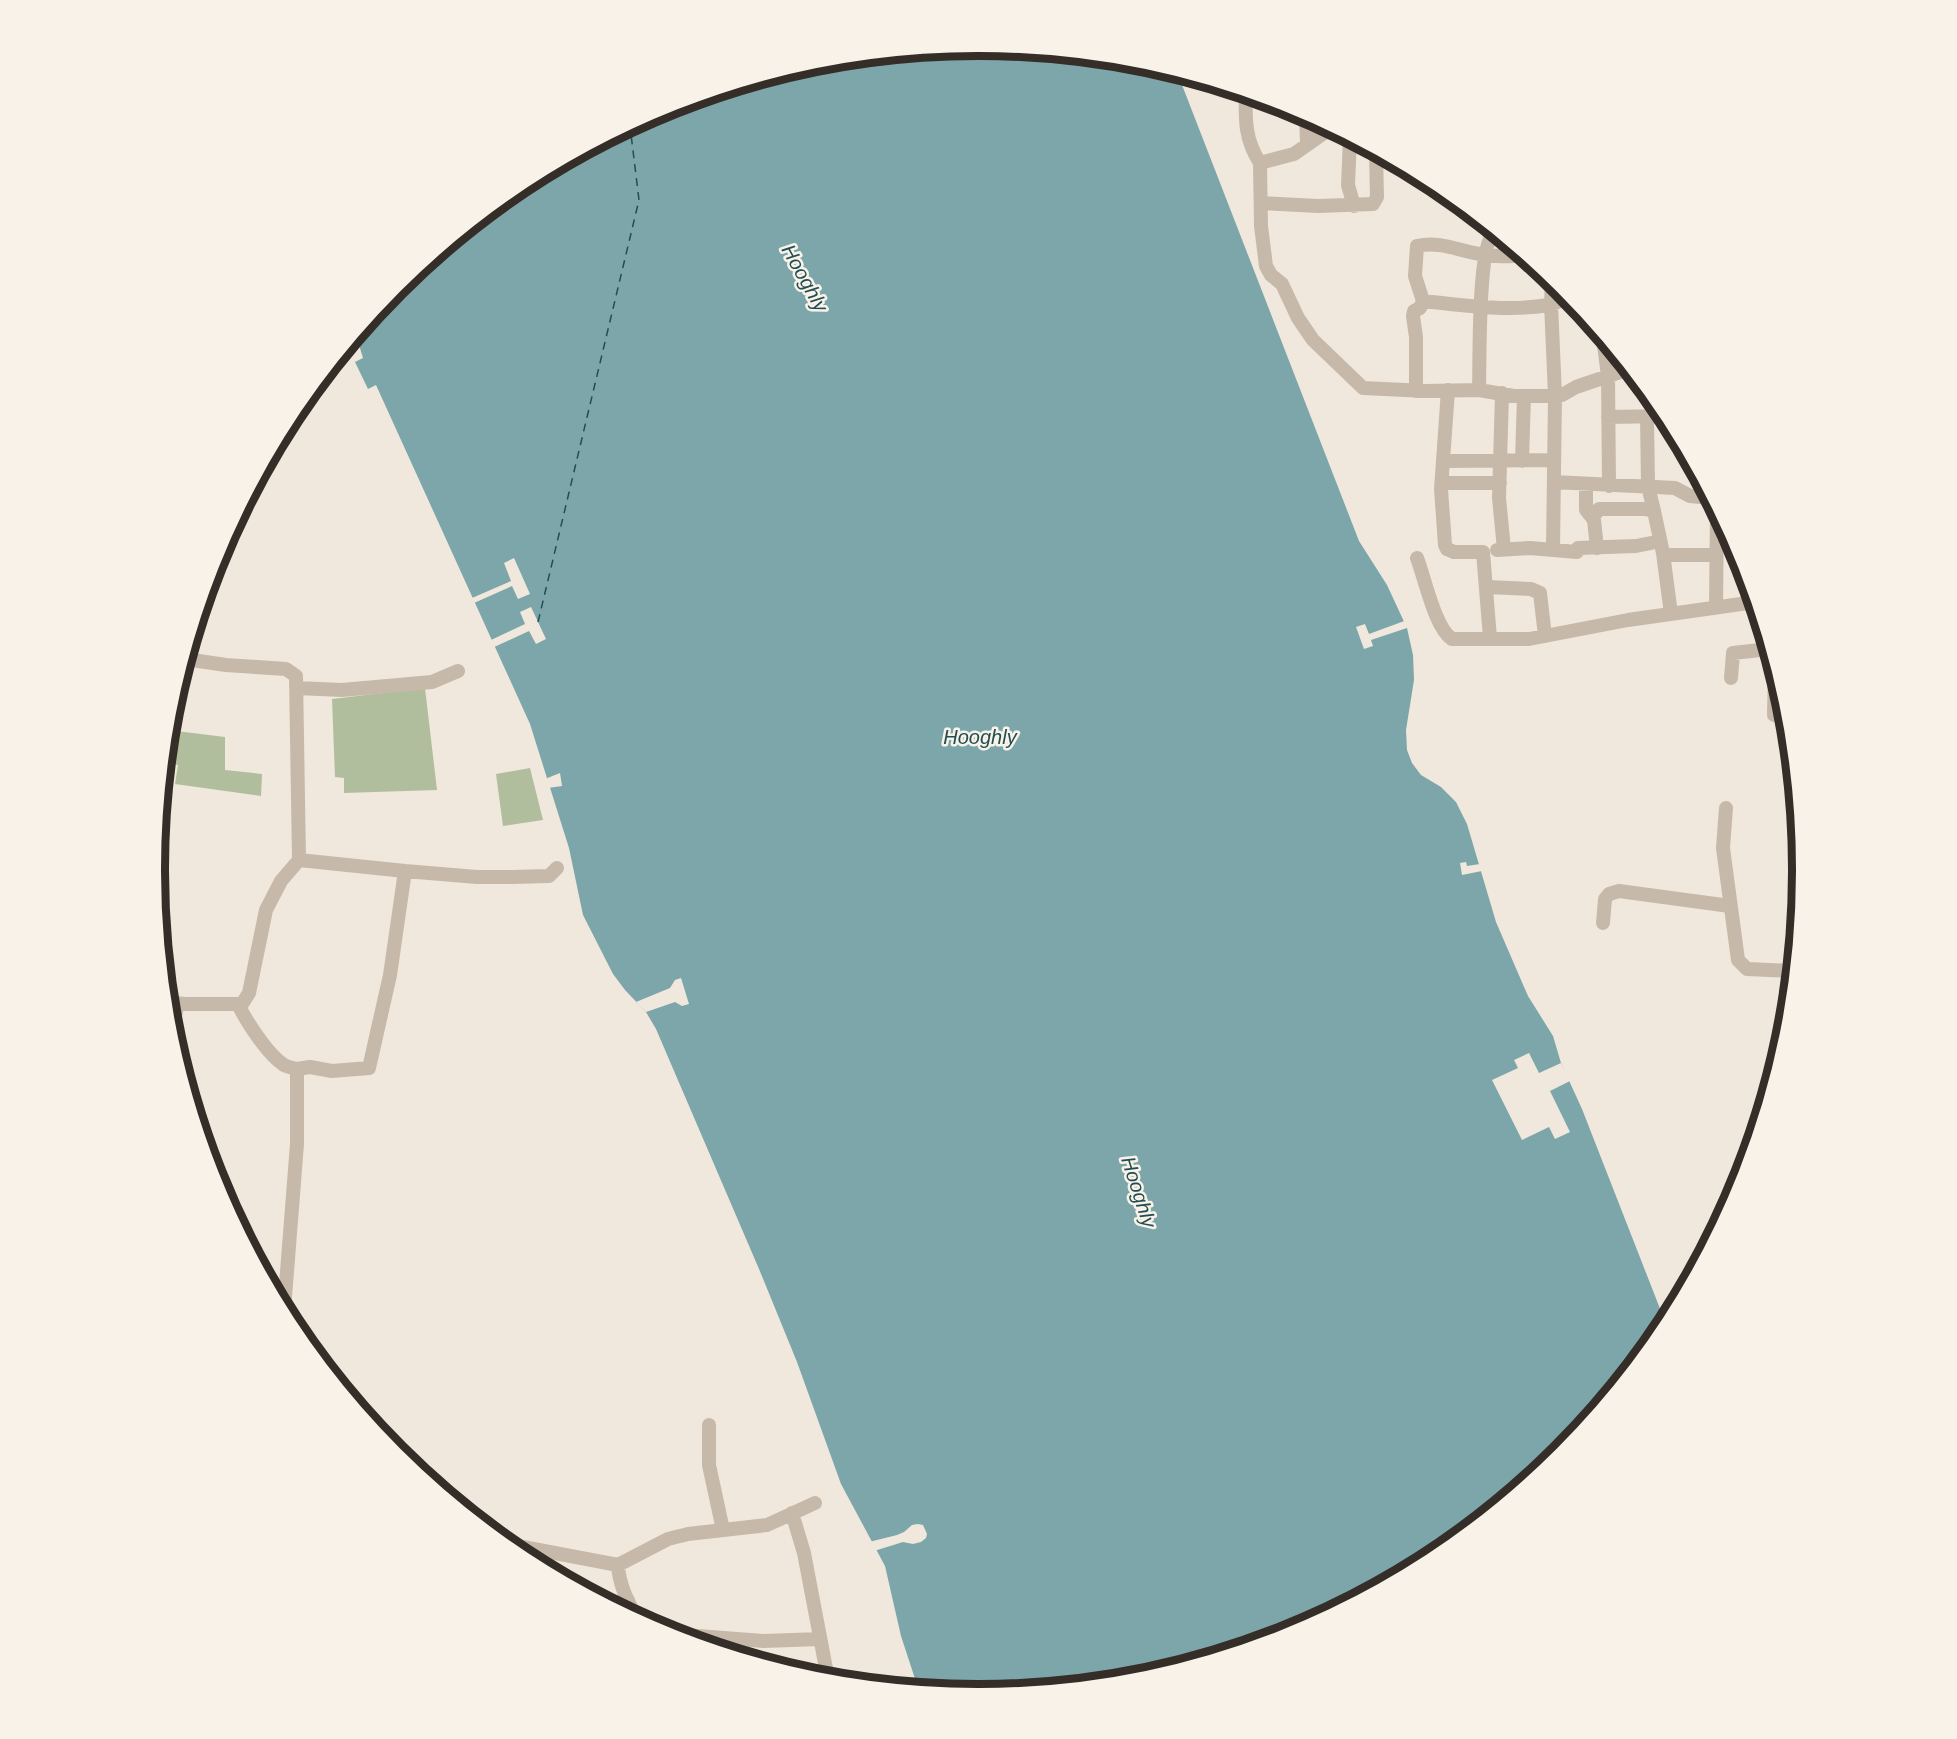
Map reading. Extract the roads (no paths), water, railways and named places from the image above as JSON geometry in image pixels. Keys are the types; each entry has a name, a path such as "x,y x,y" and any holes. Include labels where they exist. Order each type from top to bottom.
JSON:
{"street":[{"path":"1246,101 1247,138 1252,152 1260,163 1261,226 1266,266 1271,275 1282,284 1294,310 1313,340 1363,388 1416,391 1479,390 1524,396 1555,395 1622,371"},
{"path":"1306,124 1307,143"},
{"path":"1260,163 1294,154 1324,132"},
{"path":"1350,145 1348,185 1354,206"},
{"path":"1261,203 1370,205 1375,201 1378,183 1376,160"},
{"path":"1479,390 1481,307 1485,255 1490,237"},
{"path":"1416,391 1416,337 1413,316 1414,311 1420,308 1423,301 1415,276 1417,246 1456,247 1485,255 1512,256"},
{"path":"1551,292 1555,395 1552,550"},
{"path":"1423,301 1481,307 1551,304 1560,301"},
{"path":"1605,351 1608,376 1609,486"},
{"path":"1448,390 1442,483 1447,549 1455,552 1530,548 1577,550 1652,543"},
{"path":"1502,393 1499,498 1504,549"},
{"path":"1522,461 1524,396"},
{"path":"1651,411 1648,486 1664,555 1671,614"},
{"path":"1608,417 1654,416"},
{"path":"1444,461 1553,460"},
{"path":"1554,482 1678,489 1690,496 1702,497"},
{"path":"1442,483 1500,483"},
{"path":"1586,484 1586,510 1593,517 1597,548"},
{"path":"1593,517 1599,509 1654,511"},
{"path":"1716,525 1716,607"},
{"path":"1484,552 1490,638"},
{"path":"1664,555 1715,555"},
{"path":"1417,558 1437,615 1446,635 1452,639 1527,639 1628,620 1747,603"},
{"path":"1487,587 1531,589 1540,593 1545,636"},
{"path":"1731,678 1733,653 1762,650"},
{"path":"176,1002 242,1004 249,993 266,910 281,881 299,860 296,676 286,669 192,660"},
{"path":"297,688 342,690 432,682 458,671"},
{"path":"1774,699 1774,715"},
{"path":"1726,808 1723,848 1738,960 1747,969 1786,971"},
{"path":"299,860 477,877 549,876 557,868"},
{"path":"238,1004 247,1024 283,1064 297,1070 310,1067 332,1071 369,1068 390,975 405,871"},
{"path":"1603,923 1605,900 1609,894 1619,891 1730,906"},
{"path":"285,1294 297,1144 297,1070"},
{"path":"709,1425 709,1465 723,1530"},
{"path":"530,1548 618,1565 668,1539 688,1534 767,1525 815,1503"},
{"path":"792,1513 804,1553 826,1669"},
{"path":"618,1565 618,1578 631,1606"},
{"path":"622,1602 628,1600"},
{"path":"708,1637 764,1641 820,1639"}],"water":[{"name":"Hooghly","path":"925,57 1032,57 1085,62 1181,81 1359,541 1387,585 1407,628 1413,655 1414,680 1406,730 1407,750 1412,763 1421,775 1441,787 1456,802 1467,824 1496,922 1528,996 1553,1036 1561,1063 1582,1109 1661,1312 1624,1365 1554,1445 1474,1515 1431,1546 1385,1574 1339,1600 1290,1622 1189,1656 1085,1677 978,1684 916,1681 901,1636 885,1566 841,1484 797,1362 656,1029 646,1012 613,974 583,915 569,848 530,724 376,385 368,389 355,362 363,358 359,343 367,333 403,294 483,224 526,193 618,139 667,117 717,99 768,83 820,71 872,62"}]}
